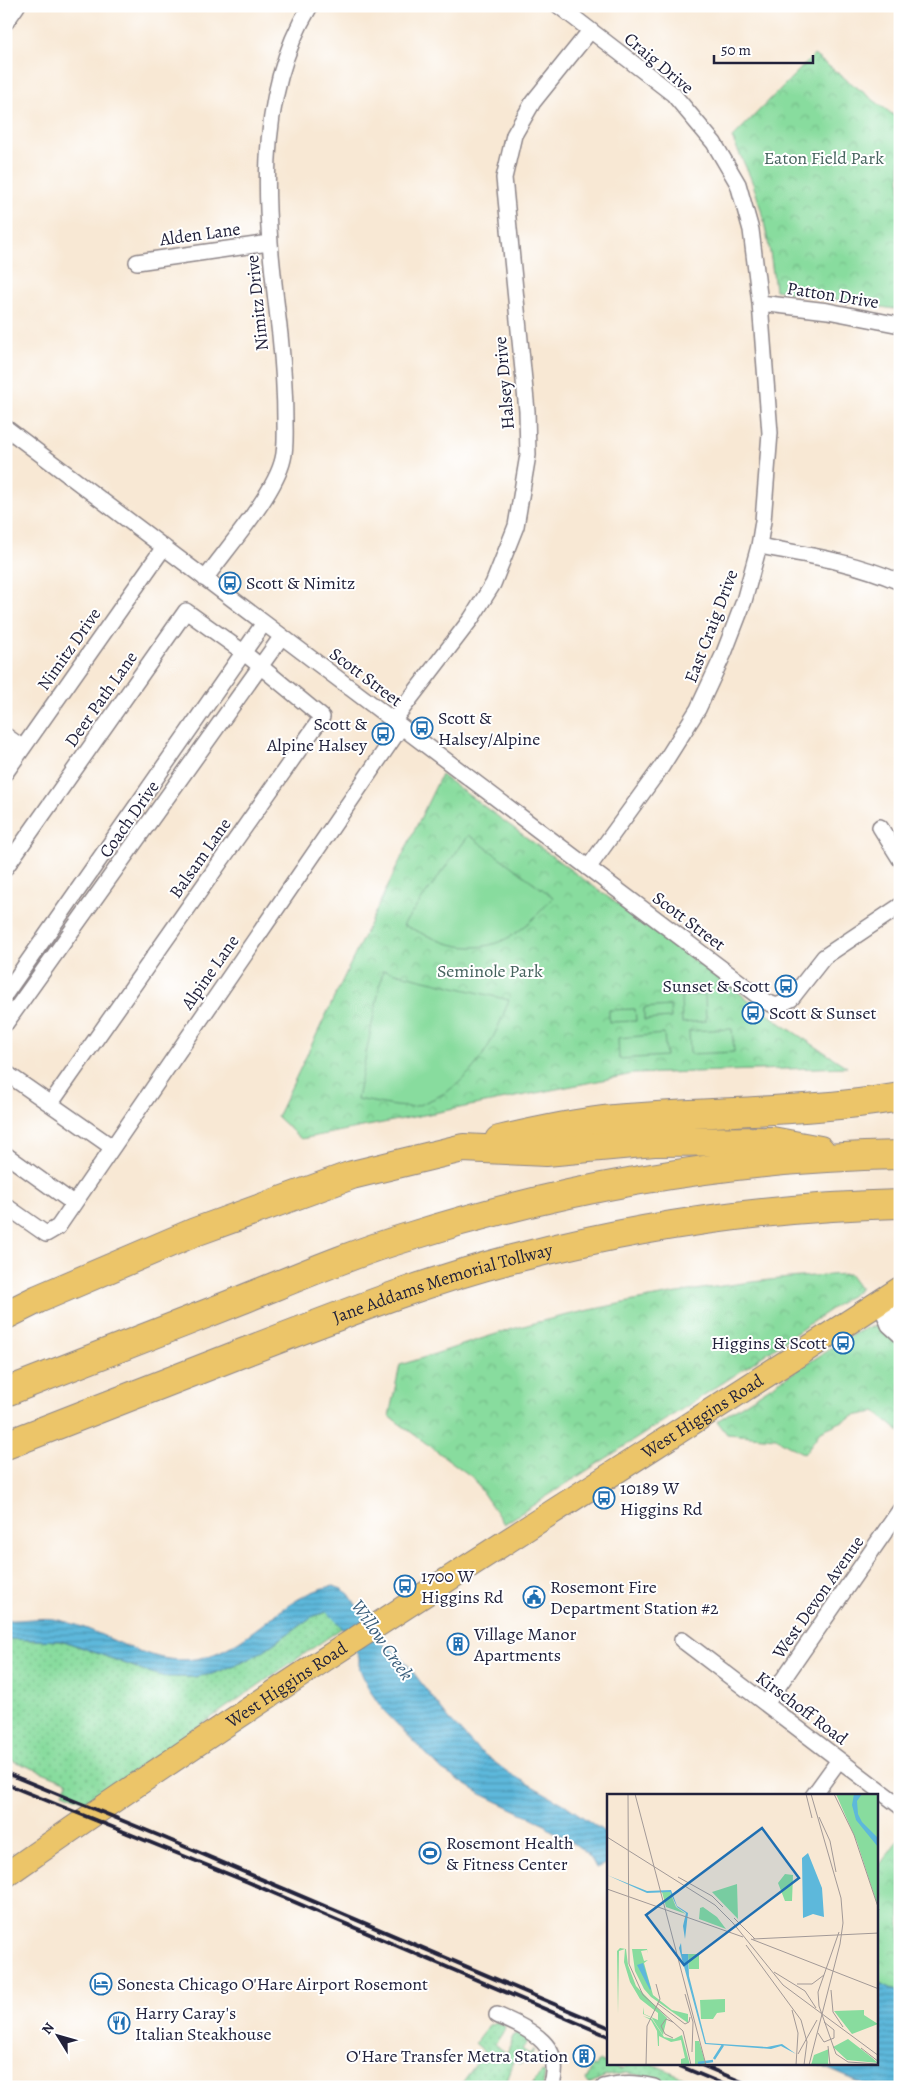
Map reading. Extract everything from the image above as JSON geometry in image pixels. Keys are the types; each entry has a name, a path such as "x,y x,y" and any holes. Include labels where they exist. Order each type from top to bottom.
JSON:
{"highway":[{"path":"6,1315 38,1299 195,1232 352,1175 540,1131 604,1120 854,1105 900,1097"},
{"path":"463,1148 546,1152 654,1142 772,1140 848,1156"},
{"path":"6,1392 335,1262 406,1237 485,1214 590,1190 689,1172 848,1156 900,1155"},
{"name":"Jane Addams Memorial Tollway","path":"6,1445 362,1306 514,1258 592,1240 709,1220 824,1208 900,1204"}],"main road":[{"name":"West Higgins Road","path":"6,1875 339,1650 900,1289"}],"street":[{"path":"6,22 17,6"},
{"name":"Nimitz Drive","path":"205,579 259,505 277,476 283,458 285,381 269,243 266,180 276,96 287,56 310,6"},
{"name":"Craig Drive","path":"558,6 673,94 714,143 738,184 751,230 760,303"},
{"name":"Halsey Drive","path":"397,724 471,619 493,584 516,526 528,455 527,411 504,178 514,135 533,102 590,31"},
{"name":"Alden Lane","path":"137,262 269,243"},
{"name":"Patton Drive","path":"760,303 828,311 900,326"},
{"name":"East Craig Drive","path":"588,868 662,766 698,708 724,653 744,600 759,546 763,521 770,433 760,303"},
{"name":"Scott Street","path":"6,428 766,1002 777,1006 791,999 824,957 900,906"},
{"path":"759,546 841,561 880,573 900,582"},
{"name":"Nimitz Drive","path":"6,772 164,547"},
{"name":"Deer Path Lane","path":"6,866 186,611 243,652"},
{"name":"Coach Drive","path":"6,993 264,623"},
{"name":"Coach Drive","path":"6,1023 282,636"},
{"name":"Balsam Lane","path":"51,1103 322,717 243,652"},
{"name":"Alpine Lane","path":"6,1206 46,1234 58,1227 397,724"},
{"path":"6,736 23,748"},
{"path":"880,827 900,859"},
{"path":"6,1073 112,1147"},
{"path":"6,1156 73,1203"},
{"path":"880,1302 900,1315"},
{"path":"880,1302 889,1325 900,1335"},
{"name":"West Devon Avenue","path":"766,1704 900,1510"},
{"name":"Kirschoff Road","path":"682,1640 900,1806"},
{"path":"814,1794 839,1760"},
{"path":"497,2015 525,2028 538,2036 548,2046 553,2058 554,2078 551,2087"},
{"path":"604,2087 615,2083 630,2082 654,2087"}],"green space":[{"name":"Eaton Field Park","path":"814,55 900,120 900,310 775,290 761,210 751,178 732,138"},
{"name":"Seminole Park","path":"441,775 783,1025 847,1067 633,1074 301,1139 277,1117"},
{"path":"469,835 553,897 527,925 517,932 495,943 470,947 453,945 403,925"},
{"path":"383,970 509,1000 496,1031 480,1060 458,1084 444,1093 415,1106 397,1106 357,1099"},
{"path":"705,995 706,1021 682,1023 681,996"},
{"path":"670,1006 671,1018 644,1020 644,1008"},
{"path":"635,1009 636,1021 609,1022 609,1010"},
{"path":"732,1029 734,1052 690,1054 689,1031"},
{"path":"664,1034 666,1056 619,1059 618,1038"},
{"path":"849,1274 860,1289 735,1375 504,1524 472,1477 389,1416 400,1365 504,1332 576,1313 692,1290 810,1276"},
{"path":"876,1326 900,1343 900,1432 875,1412 854,1416 821,1431 804,1454 776,1438 727,1434 717,1421 852,1335 866,1328"},
{"path":"327,1612 337,1620 342,1628 88,1802 63,1792 68,1782 6,1758 6,1639 64,1641 148,1672 193,1677 212,1674 245,1661 263,1651 313,1616"},
{"path":"900,1837 900,1993 878,1982 878,1868"},
{"path":"496,2022 505,2026 504,2031 495,2044 506,2053 511,2046 512,2036 518,2033 528,2041 522,2049 529,2054 534,2049 532,2054 520,2064 515,2059 508,2077 507,2087 459,2087 485,2052 475,2043 489,2025"},
{"path":"599,2060 607,2063 607,2066 620,2069 625,2066 657,2066 707,2087 675,2087 651,2077 627,2073 606,2076 589,2084 586,2080 593,2066 596,2067"},
{"path":"542,2072 545,2073 543,2087 532,2087 534,2080"}],"water":[{"path":"333,1586 349,1594 381,1643 400,1655 448,1718 477,1749 509,1773 564,1804 603,1831 607,1836 607,1863 596,1868 588,1855 570,1841 549,1829 547,1825 481,1794 442,1770 383,1710 368,1688 359,1667 359,1657 340,1625 327,1612 313,1616 263,1651 245,1661 212,1674 193,1677 165,1677 64,1641 6,1639 6,1620 53,1619 78,1625 151,1655 169,1659 188,1660 224,1650 240,1641 300,1598 316,1590"},
{"path":"878,1982 900,1993 900,2087 871,2087 821,2066 878,2066"}],"railway":[{"path":"6,1773 160,1836 607,2027"},
{"path":"6,1784 248,1882 607,2036"},
{"path":"680,2066 730,2087"},
{"path":"704,2066 754,2087"}],"place":[{"name":"Scott & Nimitz","path":"230,583"},
{"name":"Scott & Halsey/Alpine","path":"422,728"},
{"name":"Scott & Alpine Halsey","path":"383,734"},
{"name":"Sunset & Scott","path":"786,986"},
{"name":"Scott & Sunset","path":"753,1013"},
{"name":"Higgins & Scott","path":"843,1343"},
{"name":"10189 W Higgins Rd","path":"604,1498"},
{"name":"1700 W Higgins Rd","path":"405,1586"},
{"name":"Rosemont Fire Department Station #2","path":"534,1597"},
{"name":"Village Manor Apartments","path":"458,1644"},
{"name":"Rosemont Health & Fitness Center","path":"430,1853"},
{"name":"Sonesta Chicago O'Hare Airport Rosemont","path":"101,1984"},
{"name":"Harry Caray's Italian Steakhouse","path":"119,2023"},
{"name":"O'Hare Transfer Metra Station","path":"584,2056"}],"water label":[{"name":"Willow Creek","path":"382,1640"}]}
